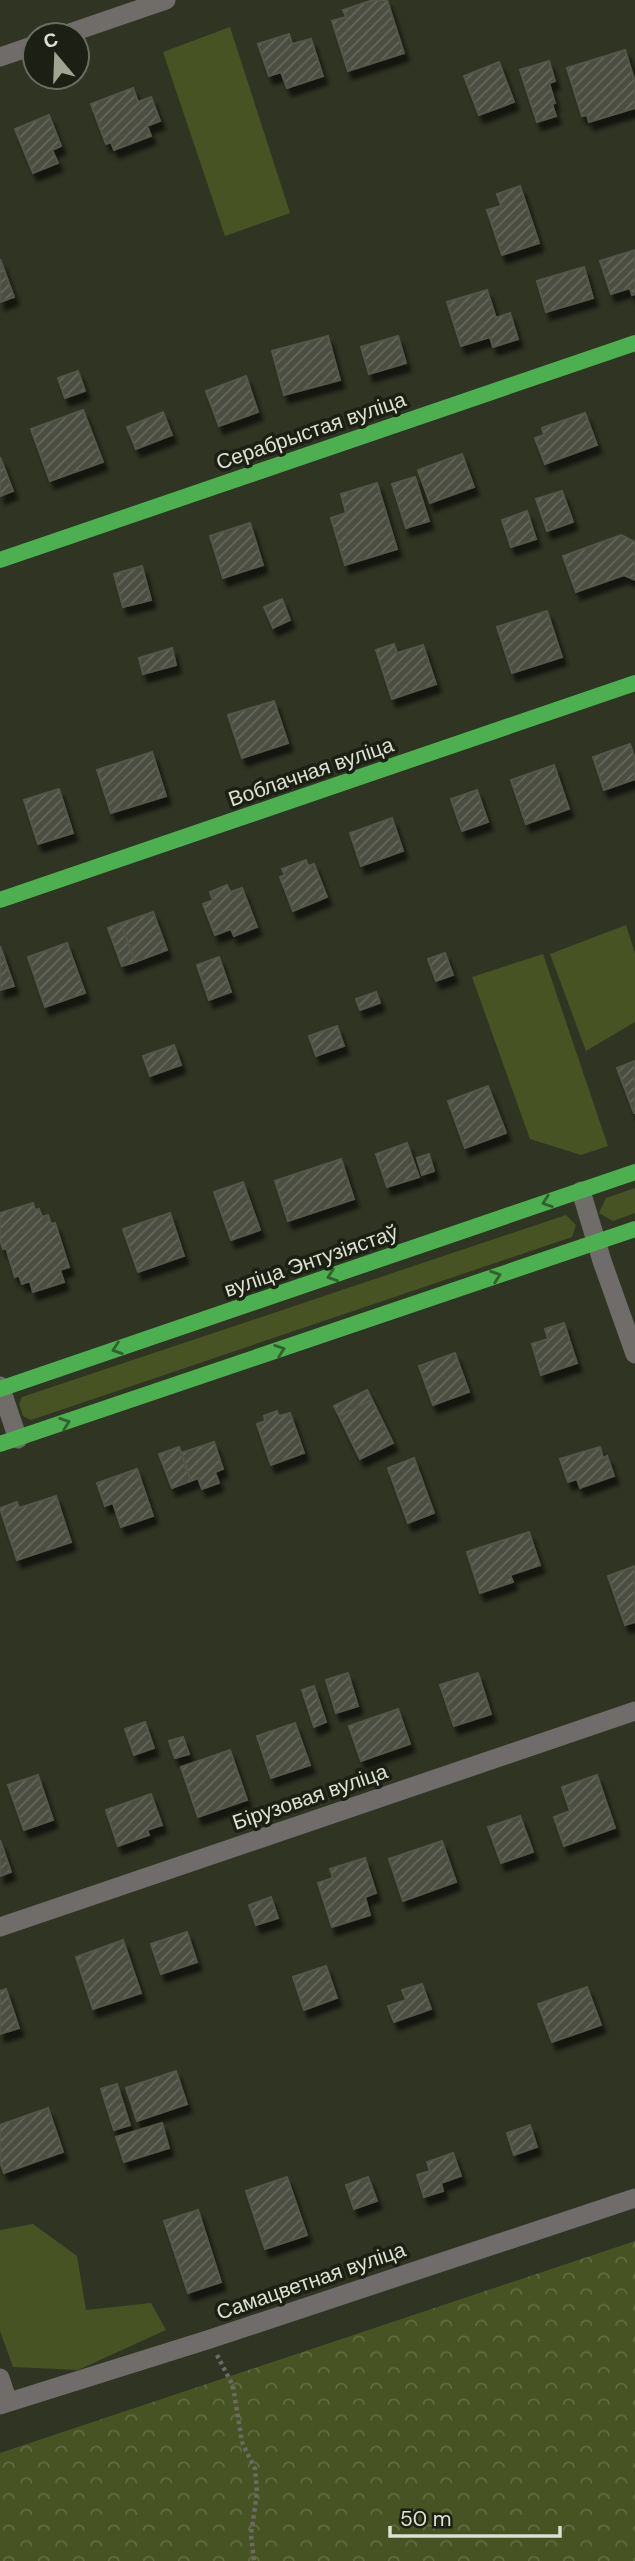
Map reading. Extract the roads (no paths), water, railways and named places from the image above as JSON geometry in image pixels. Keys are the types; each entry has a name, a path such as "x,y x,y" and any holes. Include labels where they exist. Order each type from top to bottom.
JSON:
{"street":[{"path":"91,26 166,0"},
{"path":"0,57 21,50"},
{"name":"Серабрыстая вуліца","path":"0,560 635,343"},
{"name":"Воблачная вуліца","path":"0,900 635,683"},
{"name":"вуліца Энтузіястаў","path":"0,1388 635,1172"},
{"path":"581,1191 635,1354"},
{"path":"0,1388 9,1441 635,1229"},
{"name":"Бірузовая вуліца","path":"0,1927 635,1711"},
{"name":"Самацветная вуліца","path":"4,2403 207,2340 355,2289 635,2199"},
{"path":"0,2378 4,2403"}]}
